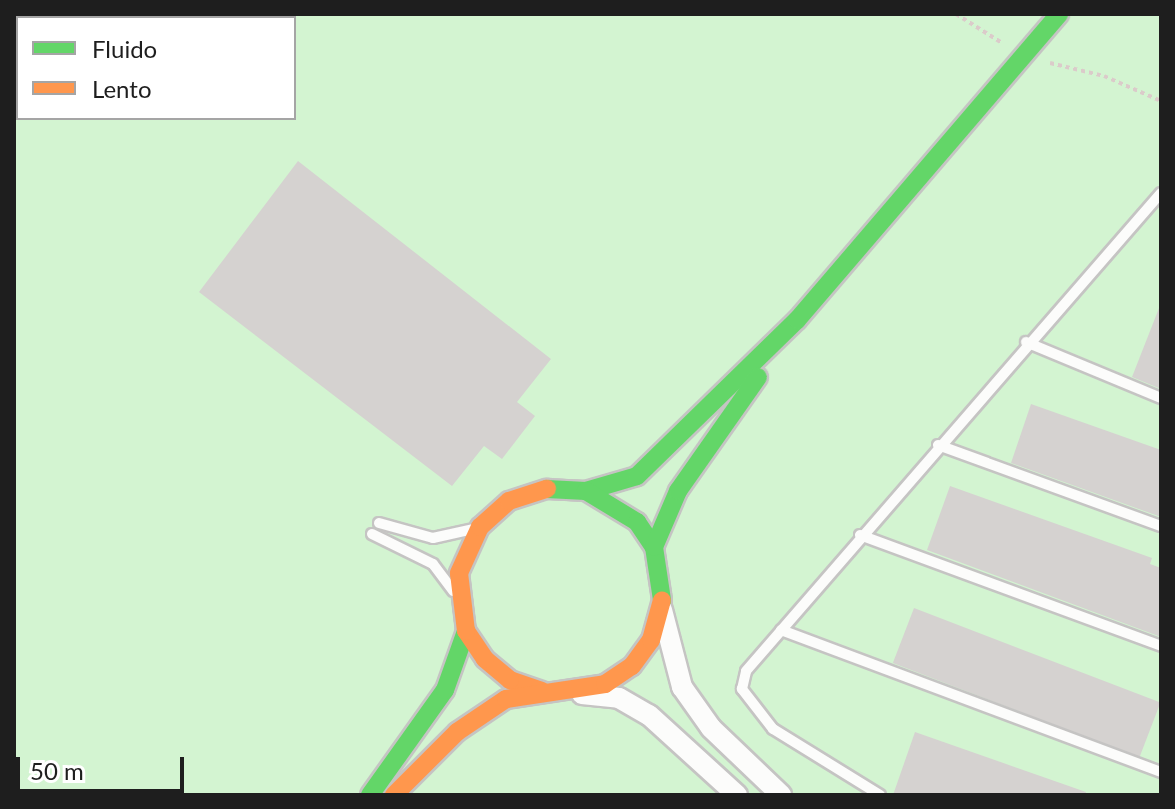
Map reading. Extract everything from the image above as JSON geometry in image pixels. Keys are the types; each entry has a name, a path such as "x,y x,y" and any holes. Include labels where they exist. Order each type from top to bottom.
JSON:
{"street":[{"path":"737,795 649,715 619,698 542,691 510,680 485,659 466,631 459,599 459,573 480,527 509,501 547,489 586,491 637,476 797,320 1059,14"},
{"path":"654,547 678,491 797,320"},
{"path":"586,491 626,512 654,547 663,578 662,610 682,687 711,728 781,795"},
{"path":"574,693 605,684 632,666 651,640 662,610"},
{"path":"370,795 445,690 466,631"},
{"path":"394,795 457,732 506,699 542,691"}],"lane":[{"path":"880,795 798,749 747,699 746,671 1026,342 1161,193"},
{"path":"1026,342 1161,398"},
{"path":"938,445 1161,526"},
{"path":"379,523 433,538 480,527"},
{"path":"372,534 433,564 459,599"},
{"path":"860,535 1161,646"},
{"path":"781,630 1161,772"}],"path":[{"path":"956,14 1024,57 1104,76 1161,101"}],"green space":[{"path":"14,14 1161,14 1161,795 14,795"}],"building":[{"path":"298,161 551,359 517,402 535,416 502,459 484,446 452,486 199,292"},
{"path":"1161,303 1161,389 1132,377"},
{"path":"1031,404 1161,450 1161,517 1011,463"},
{"path":"950,486 1152,558 1150,564 1161,568 1161,637 927,550"},
{"path":"914,608 1160,703 1139,758 893,663"},
{"path":"915,732 1086,792 1085,795 893,795"}],"waterway":[{"path":"14,26 16,22"}],"traffic: fast":[{"path":"547,489 586,491 637,476 797,320 1059,14"},
{"path":"654,547 678,491 758,377"},
{"path":"586,491 637,522 654,547 662,600"},
{"path":"370,795 445,690 466,631"}],"traffic: slow":[{"path":"542,691 510,680 485,659 466,631 459,573 480,527 509,501 547,489"},
{"path":"394,795 457,732 506,699 605,684 632,666 651,640 662,600"}]}
